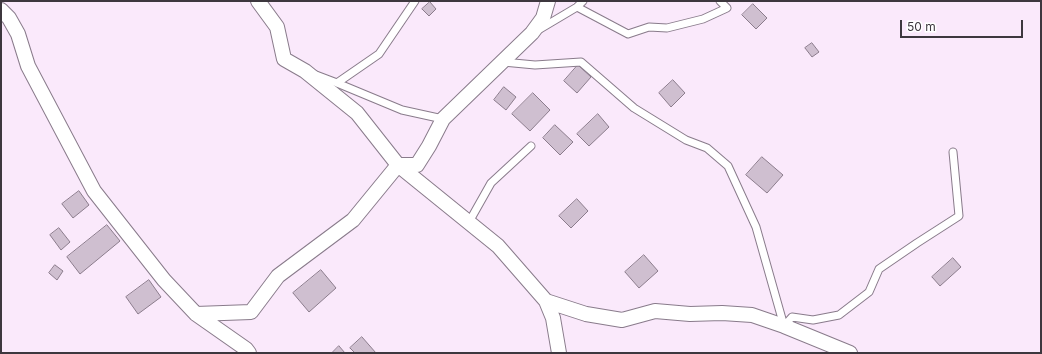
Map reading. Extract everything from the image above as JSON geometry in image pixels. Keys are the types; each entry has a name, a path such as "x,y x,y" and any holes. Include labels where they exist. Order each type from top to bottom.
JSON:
{"street":[{"path":"258,1 277,27 284,59 305,71 357,113 398,165 498,246 546,301 553,318 559,353"},
{"path":"398,165 417,165 443,119 532,33 543,18 548,1"},
{"path":"1,10 9,18 18,34 28,66 94,191 164,280 196,314 246,349 249,353"},
{"path":"196,314 251,312 278,276 353,220 398,165"},
{"path":"546,301 586,314 622,320 655,311 690,314 722,313 752,315 784,326 850,353"}],"lane":[{"path":"337,83 378,54 414,1"},
{"path":"532,33 577,7 583,1"},
{"path":"577,7 628,34 649,27 667,28 703,19 727,8 720,1"},
{"path":"502,62 535,65 581,62 634,108 686,140 707,148 728,166 756,227 784,326"},
{"path":"305,71 402,110 443,119"},
{"path":"469,222 491,182 531,146"},
{"path":"784,326 792,317 813,320 840,315 869,292 879,270 959,216 954,152"}],"building":[{"path":"430,2 436,9 429,16 422,9"},
{"path":"753,4 767,18 756,29 742,15"},
{"path":"812,43 819,52 812,57 805,48"},
{"path":"578,65 591,77 577,93 564,81"},
{"path":"673,80 685,93 671,107 659,93"},
{"path":"504,87 516,97 506,110 494,100"},
{"path":"533,93 550,110 530,131 512,114"},
{"path":"598,114 609,127 589,146 577,134"},
{"path":"555,125 573,142 560,155 543,138"},
{"path":"762,157 783,175 767,193 746,175"},
{"path":"79,191 89,205 73,218 62,204"},
{"path":"577,199 588,211 571,228 559,216"},
{"path":"107,225 120,241 80,274 67,257"},
{"path":"59,228 70,242 61,250 50,235"},
{"path":"644,255 658,271 639,288 625,272"},
{"path":"953,258 961,267 940,286 932,277"},
{"path":"55,265 63,271 57,280 49,273"},
{"path":"321,270 336,288 309,312 293,293"},
{"path":"149,280 161,297 138,314 126,297"},
{"path":"362,337 376,353 355,353 350,348"},
{"path":"339,346 345,353 332,353"}]}
